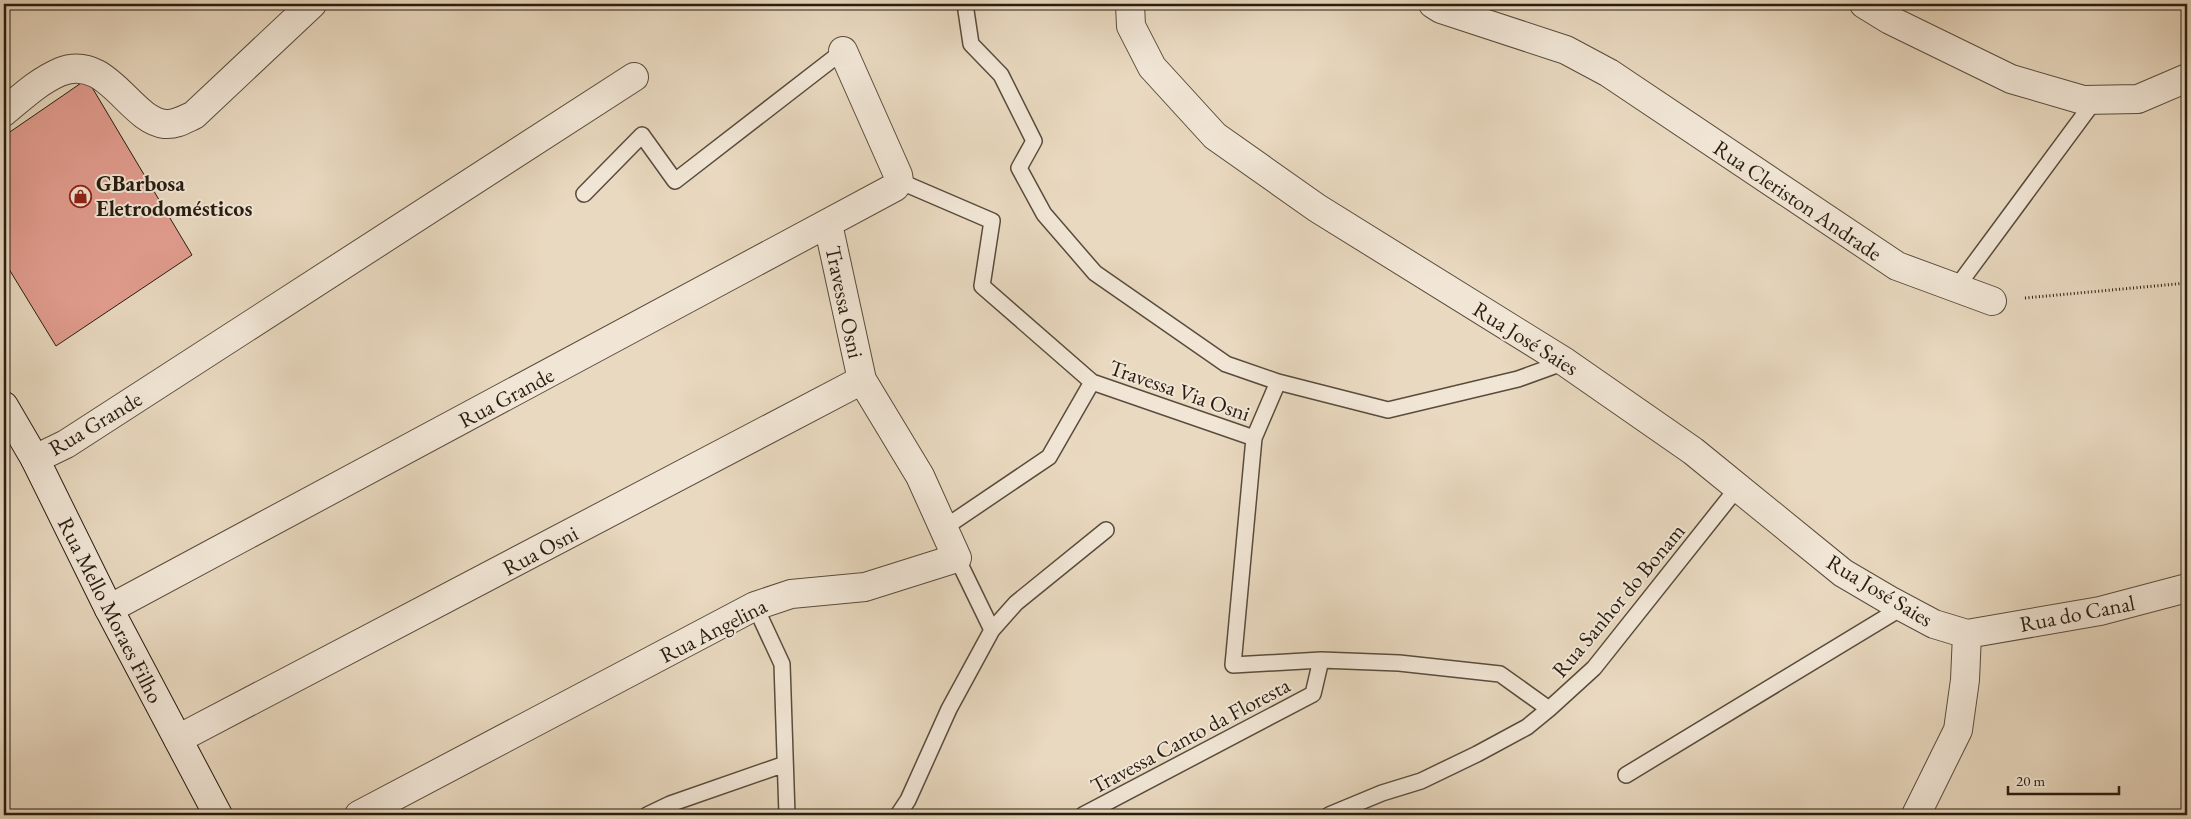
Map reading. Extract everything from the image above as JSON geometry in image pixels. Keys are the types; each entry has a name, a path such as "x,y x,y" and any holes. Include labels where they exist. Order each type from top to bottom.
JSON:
{"street":[{"path":"4,112 37,85 62,71 82,70 102,76 150,118 165,124 178,123 194,115 312,4"},
{"name":"Rua José Saies","path":"1130,4 1131,26 1152,67 1215,136 1317,208 1565,362 1693,450 1843,573 1934,624 1967,634"},
{"name":"Rua Cleriston Andrade","path":"1433,4 1441,9 1566,50 1609,73 1898,266 1992,301"},
{"path":"1864,4 1890,20 2011,79 2083,100 2138,99 2187,78"},
{"path":"842,51 899,180"},
{"name":"Rua Grande","path":"35,459 66,444 634,78"},
{"name":"Rua Grande","path":"109,609 828,224 895,187 899,180"},
{"name":"Travessa Osni","path":"828,224 862,380"},
{"path":"862,380 920,476 957,558"},
{"name":"Rua Osni","path":"178,740 862,380"},
{"name":"Rua Mello Moraes Filho","path":"4,406 35,459 109,609 218,815"},
{"name":"Rua Angelina","path":"359,815 755,606 791,594 865,587 957,558"},
{"name":"Rua do Canal","path":"1967,634 2100,611 2187,588"},
{"path":"1916,815 1958,730 1966,680 1967,634"}],"lane":[{"path":"965,4 971,44 1001,75 1034,141 1019,168 1044,214 1095,273 1226,364 1278,382 1388,410 1518,379 1565,362"},
{"path":"584,194 642,135 675,180 842,51"},
{"path":"1956,288 2095,100"},
{"path":"899,180 992,221 982,286 1092,382 1049,457 944,528"},
{"name":"Travessa Via Osni","path":"1092,382 1254,438"},
{"path":"1254,438 1278,382"},
{"name":"Travessa Canto da Floresta","path":"1254,438 1232,665 1321,660 1399,663 1500,674 1549,709"},
{"name":"Rua Sanhor do Bonam","path":"1329,815 1382,793 1422,781 1527,727 1594,668 1738,487"},
{"path":"898,815 908,800 949,709 992,630 1016,603 1106,530"},
{"path":"957,558 992,630"},
{"path":"755,606 782,664 787,815"},
{"path":"1626,775 1903,607"},
{"name":"Travessa Canto da Floresta","path":"1083,815 1312,694 1321,660"},
{"path":"648,815 670,804 785,764"}],"path":[{"path":"1992,301 2187,283"}],"building":[{"name":"GBarbosa Eletrodomésticos","path":"87,79 192,255 56,346 4,261 4,136"}],"place":[{"name":"GBarbosa Eletrodomésticos","path":"80,196"}]}
